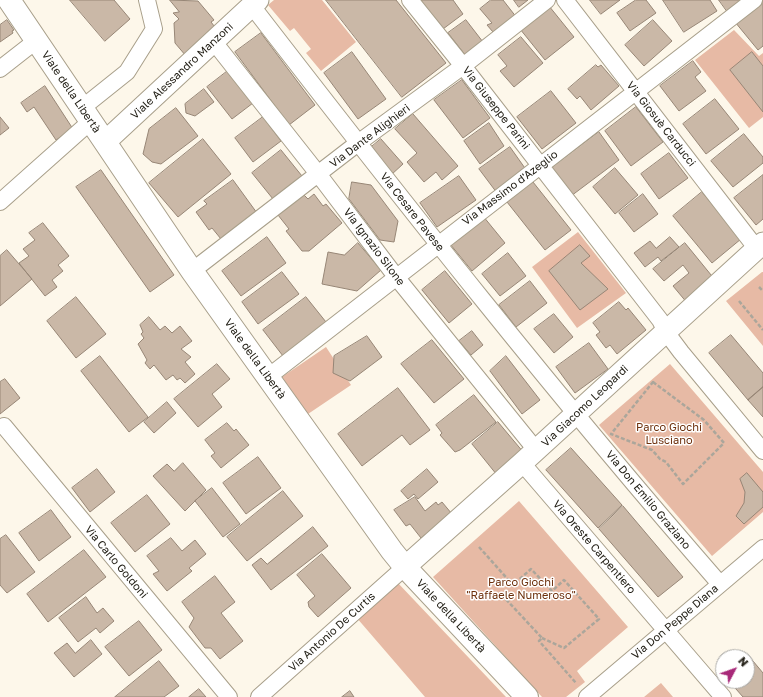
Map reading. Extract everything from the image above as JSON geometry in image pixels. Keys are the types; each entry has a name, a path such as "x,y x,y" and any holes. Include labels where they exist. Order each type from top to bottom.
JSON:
{"main road":[{"name":"Viale della Libertà","path":"9,0 192,271 405,567 526,697"}],"street":[{"path":"0,202 86,115 102,94 127,72 154,29 147,0"},
{"name":"Via Giuseppe Parini","path":"410,0 660,320 666,332 763,451"},
{"name":"Via Dante Alighieri","path":"192,271 319,175 358,143 463,66 547,0"},
{"name":"Via Giosuè Carducci","path":"565,0 636,92 760,246"},
{"name":"Via Massimo d'Azeglio","path":"268,377 397,278 437,244 754,0"},
{"name":"Viale Alessandro Manzoni","path":"105,142 167,82 214,42 255,3"},
{"name":"Via Cesare Pavese","path":"255,3 358,143 437,244 575,415"},
{"path":"0,69 37,40"},
{"name":"Via Ignazio Silone","path":"214,42 319,175 529,457"},
{"name":"Via Giacomo Leopardi","path":"405,567 529,457 760,246"},
{"name":"Via Don Emilio Graziano","path":"575,415 720,584"},
{"name":"Via Carlo Goldoni","path":"4,426 229,697"},
{"name":"Via Oreste Carpentiero","path":"529,457 665,630 723,697"},
{"name":"Via Don Peppe Diana","path":"587,697 763,548"},
{"name":"Via Antonio De Curtis","path":"259,697 405,567"}],"path":[{"path":"759,287 763,291"},
{"path":"739,301 763,330"},
{"path":"653,382 704,420 724,443 683,484 666,462 660,459 652,450 611,434 653,382"},
{"path":"479,547 513,585 531,569 552,591 564,580 599,619 564,648 542,638 502,595"},
{"path":"542,638 539,641 576,683"}],"green space":[{"path":"274,0 322,0 356,42 321,71 306,53 311,49 294,28 290,31 268,5"},
{"path":"734,30 759,56 763,53 763,117 749,128 695,60"},
{"path":"578,232 626,293 577,328 532,267"},
{"path":"763,272 763,346 726,301"},
{"path":"326,347 351,385 308,414 282,377"},
{"name":"Parco Giochi Lusciano","path":"670,364 763,472 763,512 712,556 599,425"},
{"name":"Parco Giochi \"Raffaele Numeroso\"","path":"519,501 628,627 577,671 585,682 566,697 542,697 433,577"},
{"path":"397,582 506,697 425,697 356,617"},
{"path":"661,683 673,697 644,697"}],"building":[{"path":"70,0 114,0 130,19 105,41"},
{"path":"170,0 198,1 214,20 211,22 218,31 186,56 175,43 174,23 179,19 173,13 179,12"},
{"path":"326,0 396,0 446,63 402,97"},
{"path":"421,0 453,0 463,14 443,29"},
{"path":"491,0 503,0 517,18 500,32 497,29 493,32 487,25 492,23 480,9"},
{"path":"514,0 528,0 519,7"},
{"path":"590,0 620,0 601,14"},
{"path":"636,0 646,0 656,13 630,31 617,13"},
{"path":"663,0 710,0 717,11 684,32"},
{"path":"719,0 741,0 727,11"},
{"path":"763,1 763,46 758,50 735,22"},
{"path":"549,6 574,37 545,60 520,29"},
{"path":"7,20 14,30 12,31 13,33 0,42 0,25"},
{"path":"466,20 483,42 466,56 448,33"},
{"path":"653,20 672,41 644,66 625,45"},
{"path":"261,33 315,105 289,125 235,52"},
{"path":"521,37 543,63 514,87 500,71 507,66 498,55"},
{"path":"352,52 386,99 358,119 324,73"},
{"path":"752,52 763,66 763,112 730,70"},
{"path":"693,61 701,72 695,77 706,91 679,111 660,86"},
{"path":"596,65 598,67 601,65 619,86 591,110 580,96 577,99 568,89"},
{"path":"229,70 253,103 232,119 207,87"},
{"path":"462,80 490,118 463,138 434,100"},
{"path":"45,86 73,129 56,140 34,107 27,112 21,103"},
{"path":"204,89 214,102 195,116 186,113 185,104"},
{"path":"551,91 576,123 542,149 517,117"},
{"path":"715,99 739,129 706,154 683,124"},
{"path":"636,107 663,142 631,166 605,131"},
{"path":"176,108 198,136 161,164 152,162 143,154 149,129"},
{"path":"413,114 458,166 442,180 436,172 424,182 407,162 417,153 395,129"},
{"path":"0,117 9,128 0,135"},
{"path":"263,117 281,141 253,162 235,138"},
{"path":"489,123 504,146 480,164 464,141"},
{"path":"599,132 619,160 571,196 550,169"},
{"path":"744,134 763,157 763,163 733,187 711,161"},
{"path":"203,139 231,174 178,217 149,183"},
{"path":"381,139 403,164 391,175 369,149"},
{"path":"510,147 527,171 497,193 479,169"},
{"path":"281,150 302,176 273,199 252,173"},
{"path":"669,153 688,178 659,199 641,174"},
{"path":"615,168 638,195 615,214 593,187"},
{"path":"101,170 174,275 150,292 76,187"},
{"path":"763,175 763,219 756,225 734,198"},
{"path":"459,176 476,200 437,227 420,203"},
{"path":"233,180 257,213 221,239 212,228 209,230 196,212 207,204 204,201"},
{"path":"352,182 371,185 398,221 394,242 380,240 349,199"},
{"path":"533,182 571,230 545,250 507,202"},
{"path":"702,192 741,239 712,263 673,216"},
{"path":"303,194 308,199 314,194 323,206 326,204 342,223 309,251 302,251 286,231 289,229 278,215"},
{"path":"643,194 658,214 634,232 619,213"},
{"path":"483,216 505,243 472,271 450,244"},
{"path":"43,223 69,256 58,265 63,271 52,280 57,287 45,296 19,263 29,256 23,249 35,240 29,233"},
{"path":"267,237 286,263 241,296 222,271"},
{"path":"670,237 679,247 661,261 658,257 645,267 634,253 650,241 656,248"},
{"path":"358,243 381,270 357,291 322,284 328,252 344,255"},
{"path":"685,243 716,281 688,304 673,286 689,273 683,265 664,281 653,269"},
{"path":"580,245 590,256 581,263 608,289 580,310 549,271"},
{"path":"7,250 32,279 0,306 0,256"},
{"path":"508,253 526,276 500,296 482,274"},
{"path":"445,271 472,304 449,323 422,290"},
{"path":"282,272 299,294 258,324 242,302"},
{"path":"530,281 547,303 516,327 499,305"},
{"path":"76,297 106,334 76,358 47,321"},
{"path":"306,297 326,322 283,356 263,330"},
{"path":"619,302 626,310 628,308 646,330 617,354 610,345 606,348 596,335 600,332 593,323"},
{"path":"554,314 573,337 554,353 534,329"},
{"path":"149,317 160,330 165,326 172,333 180,326 192,341 181,349 191,357 185,362 195,374 185,383 180,378 177,380 173,375 166,380 154,365 150,369 145,363 147,360 138,344 144,338 141,334 143,332 140,325"},
{"path":"472,331 483,345 471,355 459,341"},
{"path":"731,335 763,373 763,387 748,400 709,353"},
{"path":"367,336 382,357 350,381 333,373 334,356"},
{"path":"432,340 464,379 434,403 401,364"},
{"path":"589,343 608,369 575,393 556,367"},
{"path":"100,356 148,417 129,432 81,371"},
{"path":"506,356 540,400 522,414 490,371"},
{"path":"217,364 230,379 212,394 222,407 198,427 174,399"},
{"path":"5,379 20,398 0,414 0,382"},
{"path":"763,387 763,417 748,400"},
{"path":"398,388 430,430 410,445 402,435 362,466 338,434"},
{"path":"474,395 496,422 460,450 455,452 440,435 442,433 436,425"},
{"path":"167,402 176,413 154,433 144,422"},
{"path":"498,422 524,453 497,475 472,444"},
{"path":"227,423 234,431 236,429 249,445 221,468 211,456 215,453 205,440"},
{"path":"571,448 622,505 598,528 546,470"},
{"path":"258,457 281,488 246,514 223,483"},
{"path":"183,463 206,490 185,511 153,476 167,464 174,471"},
{"path":"97,469 115,492 90,512 72,488"},
{"path":"427,469 438,482 418,499 414,494 408,499 401,491"},
{"path":"747,473 763,492 763,507 744,524 736,516 744,503 745,492 740,479"},
{"path":"212,488 240,524 223,537 195,501"},
{"path":"283,491 303,516 247,561 227,537"},
{"path":"147,495 170,524 135,552 111,523"},
{"path":"415,497 425,511 436,502 438,505 442,502 452,514 421,538 410,524 406,526 394,510"},
{"path":"623,506 683,577 658,597 599,529"},
{"path":"51,510 71,537 39,561 19,533"},
{"path":"313,527 328,546 271,590 252,565 261,558 267,564"},
{"path":"6,535 35,572 7,593 0,585 0,539"},
{"path":"171,538 182,551 195,540 206,554 189,568 192,571 167,591 153,574 159,571 147,556"},
{"path":"84,550 106,577 48,622 27,594"},
{"path":"322,554 351,588 318,617 309,607 308,602 315,596 297,575"},
{"path":"215,576 235,602 221,613 243,641 220,659 211,648 205,648 189,627 194,618 182,602"},
{"path":"86,597 97,613 103,608 114,621 100,633 96,628 78,642 59,618"},
{"path":"139,621 162,650 129,676 105,647"},
{"path":"91,640 102,654 74,677 54,653 67,643 75,653"},
{"path":"159,661 179,686 164,697 115,697"},
{"path":"755,663 763,673 763,697 743,697 736,689 755,689"},
{"path":"199,689 206,697 189,697"},
{"path":"350,691 354,697 342,697"}]}
